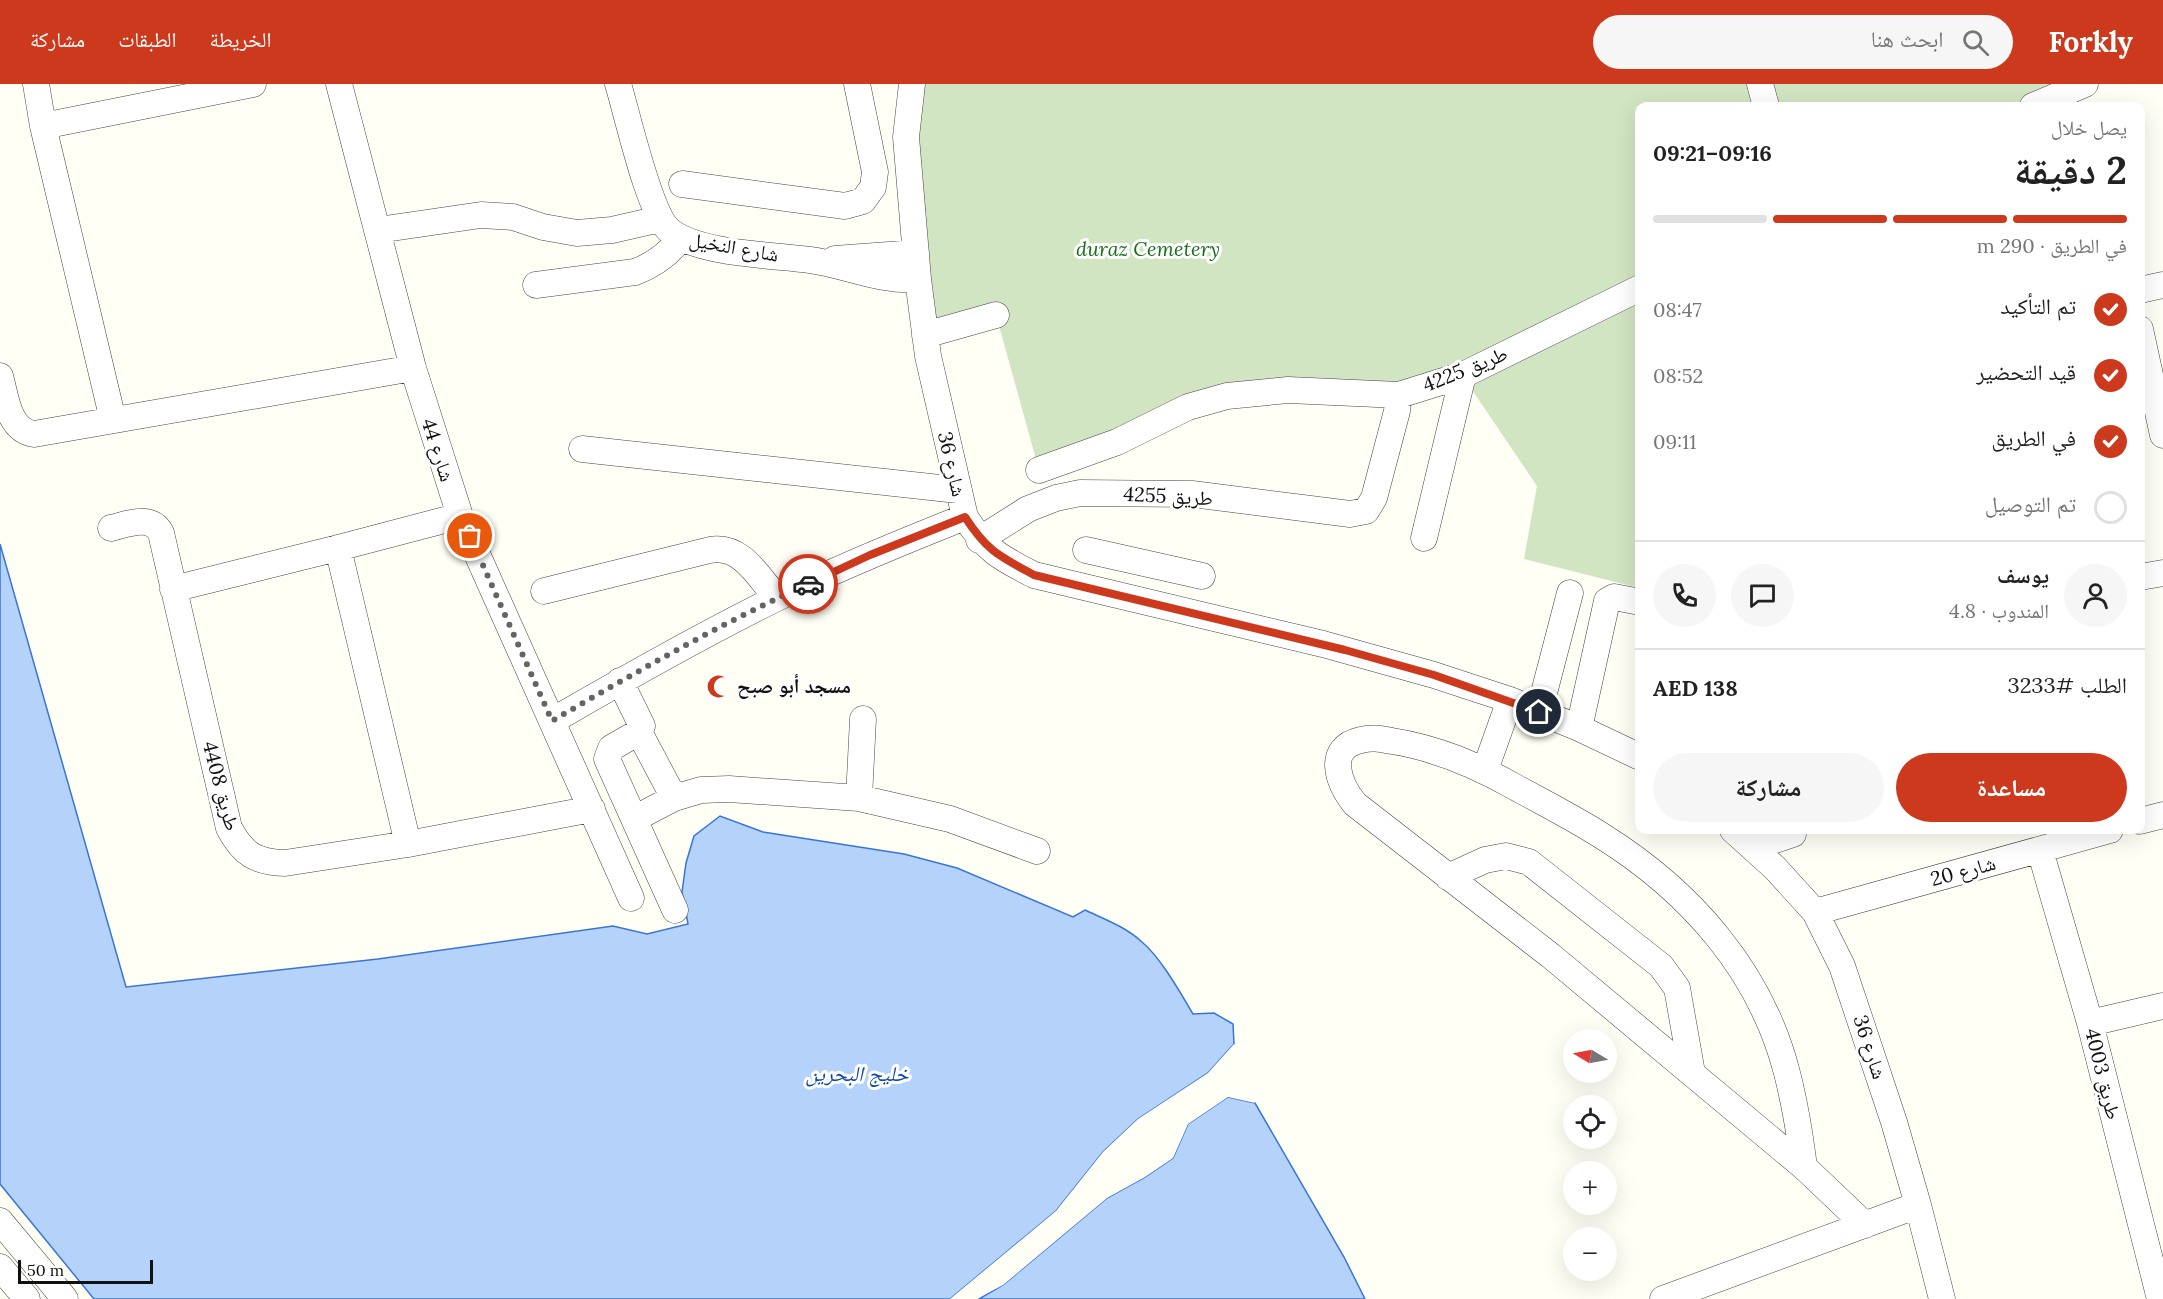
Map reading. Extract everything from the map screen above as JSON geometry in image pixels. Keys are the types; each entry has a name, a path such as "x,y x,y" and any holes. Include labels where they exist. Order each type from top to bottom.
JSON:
{"street":[{"path":"36,84 43,126 113,420"},
{"path":"43,126 253,84"},
{"name":"شارع 44","path":"339,84 412,368 460,516 630,898"},
{"name":"شارع النخيل","path":"618,84 648,191 667,229 681,238 702,245 814,260 879,278 918,279"},
{"path":"682,184 845,206 863,201 873,187 875,172 857,84"},
{"name":"شارع 36","path":"912,84 906,137 918,279 928,356 965,517 979,540 998,556 1034,575 1345,650 1434,675 1510,700 1579,728 1635,755"},
{"path":"1760,84 1765,102"},
{"path":"2043,102 2072,91"},
{"path":"378,230 482,215 513,217 560,231 595,232 660,219"},
{"path":"536,285 634,272 665,256 681,238"},
{"name":"شارع النخيل","path":"814,260 916,253"},
{"path":"2145,289 2163,285"},
{"name":"طريق 4225","path":"1366,511 1374,498 1397,411 1399,394 1462,375 1635,290"},
{"path":"925,335 996,315"},
{"path":"0,375 13,420 20,430 34,434 412,368"},
{"path":"2145,369 2163,435"},
{"path":"1424,538 1462,375"},
{"path":"1039,470 1116,442 1188,407 1227,396 1288,390 1399,394"},
{"path":"582,449 958,490"},
{"name":"طريق 4255","path":"979,540 1028,509 1056,498 1080,493 1192,494 1350,514 1366,511"},
{"path":"173,589 460,516"},
{"path":"552,721 620,681 777,598 870,555 965,517"},
{"name":"طريق 4408","path":"111,528 145,521 154,524 161,533 229,828 237,844 251,856 267,862 285,863 408,844 592,809"},
{"path":"338,548 408,844"},
{"path":"544,591 711,550 724,549 741,557 777,598"},
{"path":"1086,550 1190,574 1170,608"},
{"path":"2145,576 2163,573"},
{"path":"1539,712 1570,593"},
{"path":"1579,728 1607,601 1614,597 1635,601"},
{"path":"620,681 641,722 639,732 674,798"},
{"path":"1485,770 1510,700"},
{"path":"859,798 863,719"},
{"path":"639,732 611,748 607,755 675,910"},
{"path":"1804,1167 1796,1111 1787,1071 1758,997 1718,935 1677,894 1633,857 1601,835 1485,770 1459,758 1431,749 1370,738 1351,742 1341,751 1338,761 1342,784 1355,804 1551,956 1804,1167 1865,1225"},
{"path":"634,819 674,798 701,790 859,798 950,819 1037,851"},
{"path":"2145,820 2163,815"},
{"name":"شارع 36","path":"1738,834 1754,847 1815,912 1842,966 1865,1029 1918,1205 1942,1299"},
{"path":"1754,847 1793,834"},
{"name":"شارع 20","path":"1815,912 2040,850 2079,834"},
{"name":"طريق 4003","path":"2040,850 2090,1023 2160,1299"},
{"path":"1448,877 1485,860 1506,856 1529,862 1661,966 1677,988 1692,1073"},
{"path":"2090,1023 2163,1006"},
{"path":"1663,1299 1918,1205"},
{"path":"0,1221 64,1299"},
{"path":"0,1267 27,1299"}],"green space":[{"name":"duraz Cemetery","path":"914,84 2057,84 2037,102 1635,102 1635,587 1524,559 1537,486 1462,375 1399,395 1227,396 1039,470 996,315 925,335"}],"water":[{"name":"خليج البحرين","path":"0,544 126,987 378,959 613,926 647,934 688,924 682,892 686,863 694,836 720,816 763,832 904,854 957,868 1073,917 1085,910 1122,928 1142,942 1163,966 1193,1014 1214,1013 1233,1024 1234,1044 1208,1073 1138,1119 1103,1152 1056,1211 950,1299 94,1299 0,1184"},
{"path":"1228,1097 1255,1103 1344,1257 1365,1299 979,1299 1003,1285 1107,1198 1173,1158 1188,1124"}],"pier":[{"path":"1234,1044 1235,1047 1210,1075 1140,1122 1105,1154 1058,1213 954,1299 950,1299 1056,1211 1103,1152 1138,1119 1208,1073"},
{"path":"1228,1094 1253,1100 1255,1103 1228,1097 1188,1124 1173,1158 1107,1198 1003,1285 976,1299 1001,1282 1105,1195 1171,1156 1186,1122"}],"way so far":[{"path":"470,536 552,721 620,681 808,584"}],"place":[{"name":"مسجد أبو صبح","path":"719,686"}],"route":[{"path":"808,584 870,555 965,517 979,540 998,556 1034,575 1345,650 1434,675 1539,712"}]}
